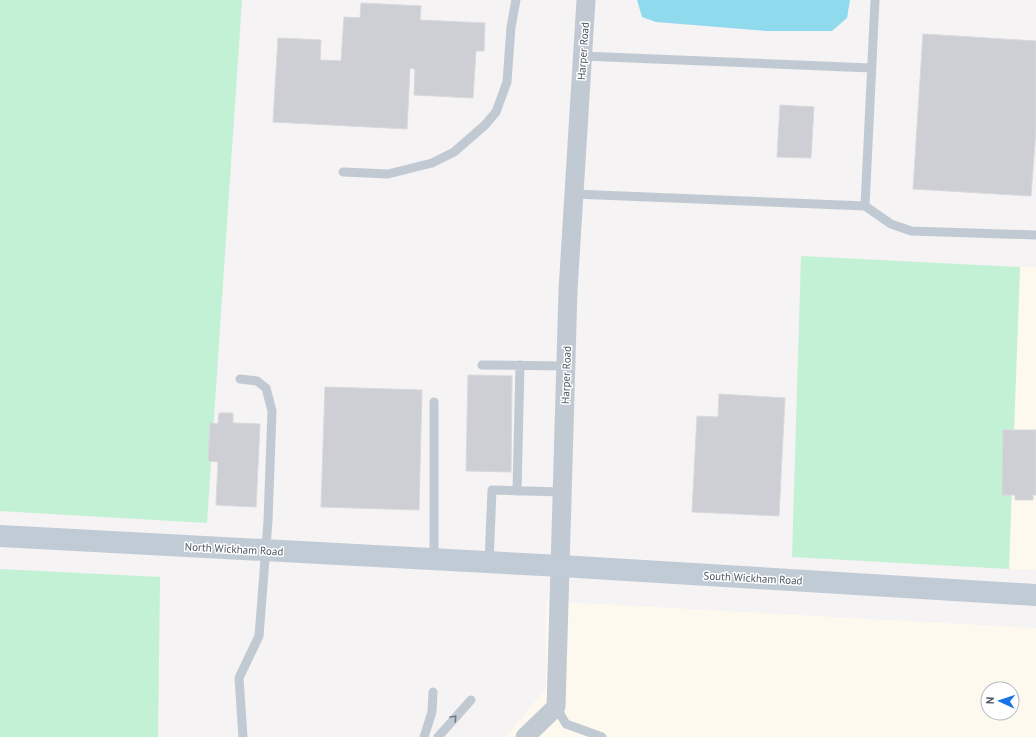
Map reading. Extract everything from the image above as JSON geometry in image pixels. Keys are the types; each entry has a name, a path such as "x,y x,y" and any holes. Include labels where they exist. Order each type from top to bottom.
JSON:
{"main road":[{"name":"North Wickham Road","path":"0,536 479,562"},
{"name":"South Wickham Road","path":"479,562 1036,595"}],"street":[{"name":"Harper Road","path":"556,706 566,366 574,194 586,0"},
{"path":"525,737 556,706"}],"lane":[{"path":"343,172 388,174 432,163 454,152 485,125 496,112 507,82 511,27 516,0"},
{"path":"864,206 875,0"},
{"path":"582,56 871,68"},
{"path":"574,194 864,206 891,224 911,231 1036,235"},
{"path":"482,365 566,366"},
{"path":"517,490 520,365"},
{"path":"240,380 257,381 266,388 272,410 266,550 259,636 239,678 243,737"},
{"path":"434,402 434,560"},
{"path":"479,562 492,490 562,492"},
{"path":"424,737 432,712 433,692"},
{"path":"440,736 471,700"},
{"path":"556,706 566,724 602,737"}],"shaded area":[{"path":"1020,267 1036,267 1036,570 1009,569"},
{"path":"546,601 1036,628 1036,737 506,737 546,688"}],"green space":[{"path":"0,0 242,0 207,523 0,511"},
{"path":"801,256 1020,267 1009,569 792,557"},
{"path":"0,569 160,577 158,737 0,737"}],"water":[{"path":"637,0 850,0 847,18 832,31 766,31 656,22 642,17"}],"building":[{"path":"361,3 421,6 420,20 485,23 484,51 476,51 473,98 414,95 415,69 410,68 407,129 273,122 278,38 321,40 320,60 341,61 344,17 360,18"},
{"path":"923,34 1036,41 1036,129 1031,196 913,189"},
{"path":"780,105 814,107 811,158 777,157"},
{"path":"468,375 512,376 511,472 466,471"},
{"path":"325,387 422,390 419,510 321,507"},
{"path":"719,394 785,398 779,516 692,512 697,416 718,417"},
{"path":"219,413 233,413 233,423 260,424 256,507 216,505 218,462 208,461 210,423 218,424"},
{"path":"1003,430 1036,430 1036,495 1033,495 1033,500 1015,500 1015,495 1002,495"}]}
